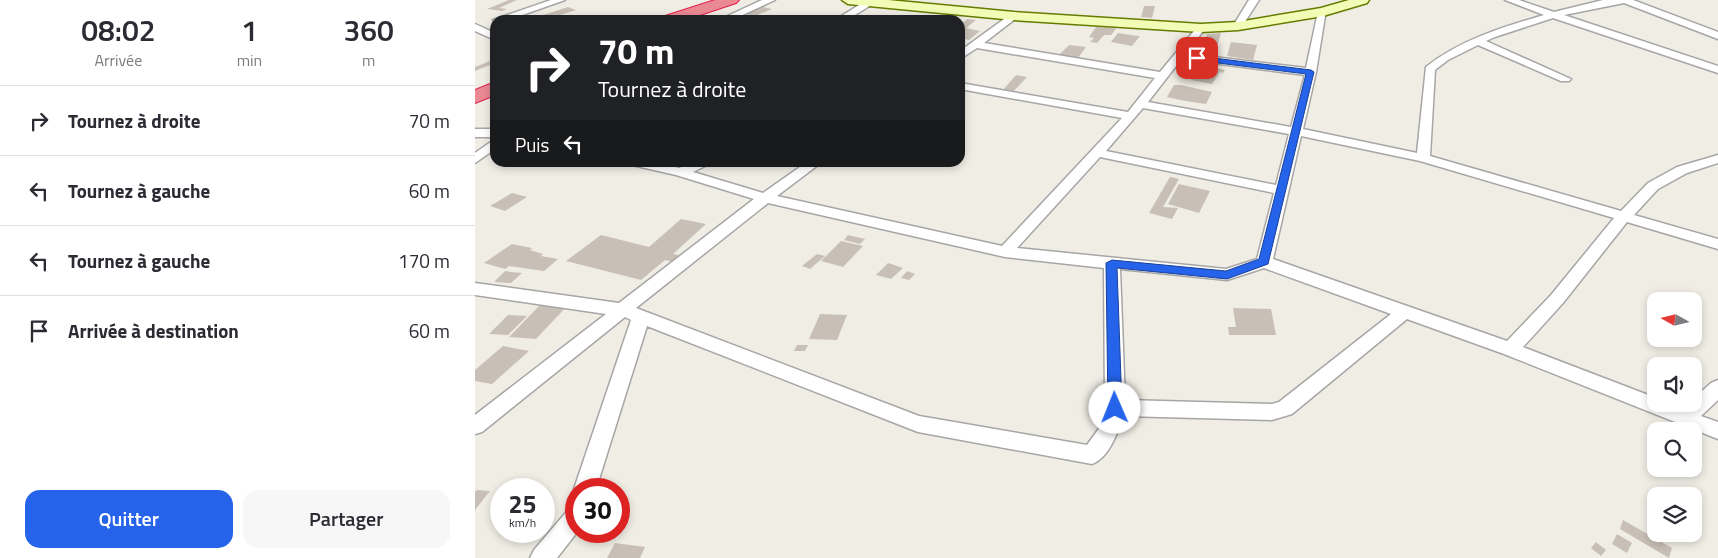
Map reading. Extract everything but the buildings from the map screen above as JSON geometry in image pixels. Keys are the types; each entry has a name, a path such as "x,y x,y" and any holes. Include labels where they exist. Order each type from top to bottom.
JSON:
{"highway":[{"path":"666,15 697,0"},
{"path":"684,15 731,0"},
{"path":"475,97 490,90"}],"main road":[{"path":"848,0 1014,16 1201,28 1238,26 1323,12 1363,0"}],"street":[{"path":"513,15 560,0"},
{"path":"736,15 770,0"},
{"path":"1238,26 1254,0"},
{"path":"1510,0 1718,70"},
{"path":"1423,158 1430,69 1438,60 1477,41 1554,15 1624,0 1718,36"},
{"path":"849,15 871,2"},
{"path":"1264,262 1311,72 1323,12"},
{"path":"965,53 1014,16"},
{"path":"475,27 490,22"},
{"path":"475,27 490,34"},
{"path":"1005,252 1131,116 1201,28"},
{"path":"1477,41 1565,79"},
{"path":"975,46 1163,76"},
{"path":"1197,58 1311,72"},
{"path":"965,87 1131,116"},
{"path":"1140,104 1295,131 1423,158 1718,244"},
{"path":"475,133 490,133"},
{"path":"475,158 490,147"},
{"path":"1097,153 1281,190"},
{"path":"1510,349 1557,298 1625,216 1653,186 1682,170 1718,158"},
{"path":"658,167 765,198 1005,252 1227,275 1264,262 1510,349 1718,430"},
{"path":"680,172 694,167"},
{"path":"476,423 633,313 765,198 808,167"},
{"path":"475,289 633,313 917,424 1092,455 1109,430 1115,408 1112,263"},
{"path":"1115,408 1272,412 1285,408 1405,312"},
{"path":"588,478 633,313"},
{"path":"1686,417 1718,388"},
{"path":"542,558 565,530"}],"route":[{"path":"1115,408 1112,263 1227,275 1264,262 1311,72 1197,58"}]}
